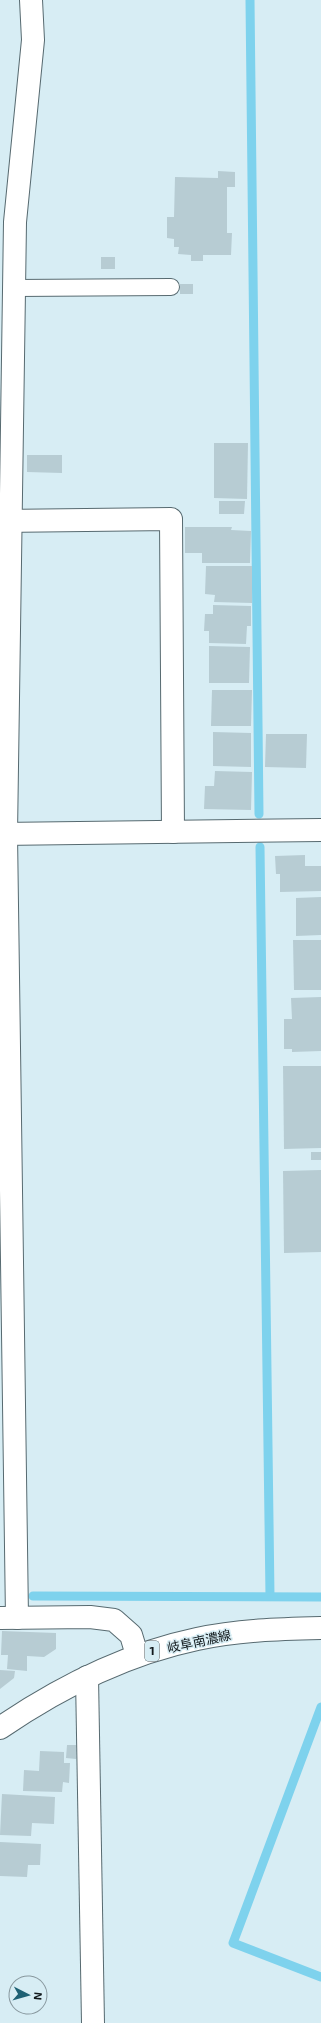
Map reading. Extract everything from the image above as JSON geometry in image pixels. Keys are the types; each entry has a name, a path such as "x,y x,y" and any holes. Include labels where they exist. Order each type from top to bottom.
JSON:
{"street":[{"path":"31,0 33,40 15,222 14,288 5,521 3,834 9,1618 90,1617 114,1620 131,1635 137,1655"},
{"path":"5,521 171,519 173,832"},
{"path":"3,834 321,830"},
{"name":"岐阜南濃線","path":"0,1728 38,1702 86,1677 137,1655 198,1639 260,1630 321,1628"},
{"path":"86,1677 93,2023"}],"lane":[{"path":"14,288 171,287"}],"building":[{"path":"218,171 235,172 235,187 227,187 227,233 232,233 231,255 203,255 203,261 191,261 191,255 178,254 179,247 174,247 174,239 167,238 167,217 174,217 175,177 218,178"},
{"path":"101,257 115,257 115,269 101,269"},
{"path":"180,284 193,284 193,294 180,294"},
{"path":"214,443 248,443 247,499 214,498"},
{"path":"27,455 62,455 62,473 27,472"},
{"path":"219,501 245,501 244,514 219,514"},
{"path":"185,527 232,527 231,530 251,531 250,563 202,563 202,553 185,553"},
{"path":"206,566 252,566 252,603 214,602 215,595 205,594"},
{"path":"213,605 251,606 251,626 247,626 246,644 209,643 209,631 204,631 205,614 213,614"},
{"path":"209,646 250,647 249,683 209,683"},
{"path":"212,690 252,690 251,726 211,726"},
{"path":"213,732 251,733 251,767 213,766"},
{"path":"266,734 307,734 306,768 265,767"},
{"path":"215,771 252,772 251,810 204,809 205,786 214,786"},
{"path":"305,855 305,866 321,866 321,891 280,892 280,874 276,874 275,856"},
{"path":"321,897 321,935 296,936 296,898"},
{"path":"293,940 321,940 321,990 294,990"},
{"path":"321,997 321,1051 292,1052 292,1049 284,1049 284,1019 292,1019 291,998"},
{"path":"283,1066 321,1066 321,1148 284,1149"},
{"path":"311,1152 321,1152 321,1160 311,1160"},
{"path":"321,1170 321,1252 284,1253 283,1171"},
{"path":"2,1631 56,1633 56,1649 44,1657 27,1656 27,1671 7,1669 8,1655 1,1655"},
{"path":"0,1670 15,1671 14,1678 0,1689"},
{"path":"67,1745 76,1745 76,1759 66,1758"},
{"path":"40,1751 64,1752 64,1763 70,1763 69,1783 63,1782 62,1792 23,1791 24,1770 39,1771"},
{"path":"2,1794 55,1797 54,1824 32,1823 31,1836 0,1835"},
{"path":"0,1842 41,1844 40,1865 28,1865 27,1877 0,1876"}],"waterway":[{"path":"250,0 259,814"},
{"path":"260,847 270,1596"},
{"path":"33,1596 321,1597"},
{"path":"321,1707 233,1943 321,1977"}]}
